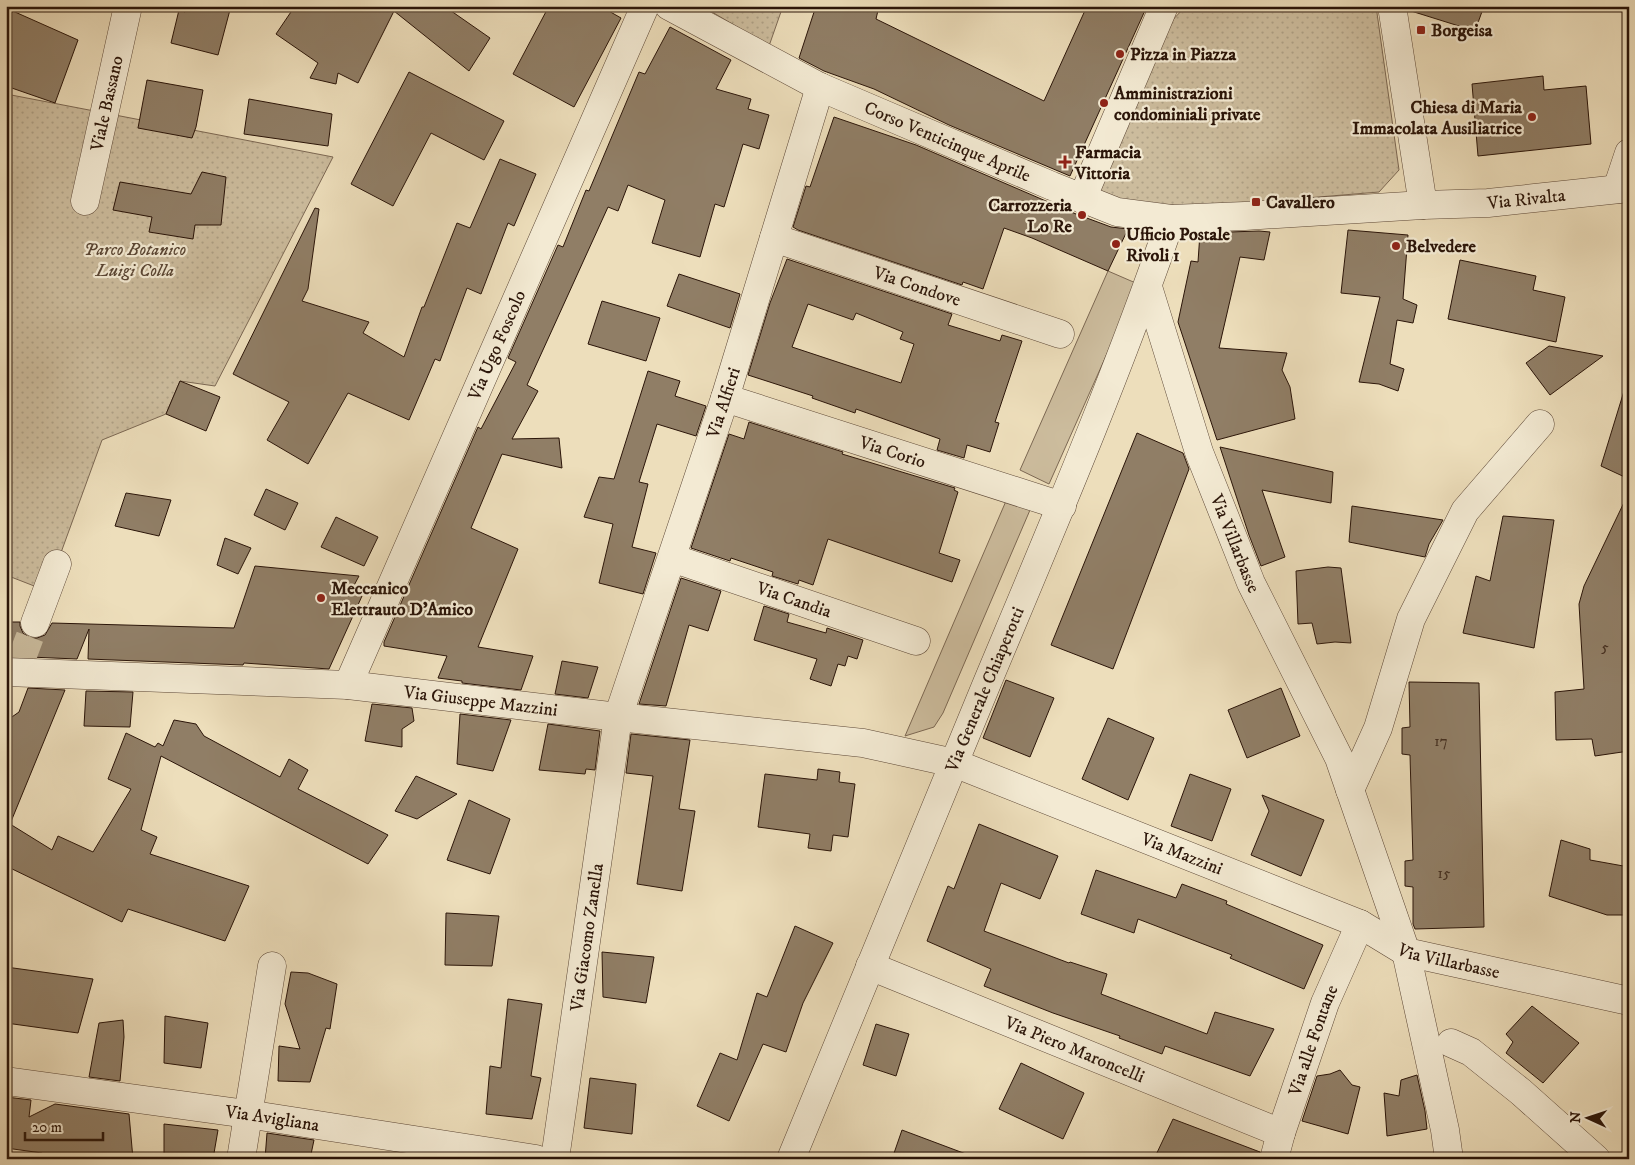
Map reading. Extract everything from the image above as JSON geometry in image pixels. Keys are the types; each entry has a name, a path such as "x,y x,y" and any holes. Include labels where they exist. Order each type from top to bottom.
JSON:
{"street":[{"name":"Viale Bassano","path":"85,201 128,6"},
{"name":"Via Ugo Foscolo","path":"348,685 646,6"},
{"name":"Corso Venticinque Aprile","path":"669,6 820,87 1082,199 1117,212 1171,219 1423,204"},
{"path":"1082,199 1164,6"},
{"path":"1392,6 1423,204"},
{"name":"Via Alfieri","path":"618,717 725,398 820,87"},
{"path":"1623,188 1629,153"},
{"name":"Via Rivalta","path":"1423,204 1488,203 1623,188"},
{"name":"Via Generale Chiaperotti","path":"791,1159 1062,506 1148,287 1171,219"},
{"name":"Via Condove","path":"774,238 1060,334"},
{"name":"Via Villarbasse","path":"1148,287 1199,452 1251,583 1339,758 1406,952 1629,1001"},
{"name":"Via Corio","path":"725,398 1062,506"},
{"path":"1350,790 1378,728 1411,619 1465,512 1540,424"},
{"name":"Via Candia","path":"672,558 916,641"},
{"path":"35,623 57,564"},
{"name":"Via Giuseppe Mazzini","path":"14,669 348,685 618,717 863,743 954,763"},
{"name":"Via Giacomo Zanella","path":"555,1159 618,717"},
{"name":"Via Mazzini","path":"954,763 1360,924 1406,952"},
{"name":"Via alle Fontane","path":"1278,1146 1325,1003 1360,924"},
{"path":"1406,952 1445,1130 1449,1159"},
{"path":"241,1159 272,966"},
{"name":"Via Piero Maroncelli","path":"870,966 1278,1146"},
{"path":"1451,1042 1470,1052 1514,1087 1596,1159"},
{"name":"Via Avigliana","path":"6,1081 247,1114 536,1159"}],"green space":[{"path":"702,6 783,6 769,46"},
{"path":"1186,6 1376,6 1399,170 1379,192 1149,211 1098,191 1162,31"},
{"name":"Parco Botanico Luigi Colla","path":"6,94 333,157 215,386 180,381 166,414 102,440 47,591 6,575"},
{"path":"1108,271 1138,284 1049,484 1020,470"},
{"path":"1006,501 1030,510 943,713 934,727 905,736"}],"building":[{"path":"186,6 231,6 218,55 171,43 179,10 185,12"},
{"path":"295,6 444,6 490,38 469,71 394,11 358,83 338,73 336,84 310,78 318,63 276,34"},
{"path":"549,6 600,6 621,18 574,107 513,74"},
{"path":"816,6 879,6 876,19 1044,101 1087,6 1147,6 1070,176 949,125 874,89 824,71 799,58"},
{"path":"1412,6 1484,6 1475,31 1411,11"},
{"path":"6,8 78,40 55,103 6,86"},
{"path":"670,27 731,60 716,89 751,99 748,109 769,115 759,149 743,144 724,207 715,204 700,257 652,243 665,200 628,185 618,211 608,207 527,385 538,391 512,439 559,438 562,468 502,454 471,528 518,549 478,647 533,656 521,690 462,683 462,681 438,678 447,656 384,646 384,642 478,427 481,429 516,362 508,358 558,245 563,247 586,190 589,191 639,72 645,74"},
{"path":"409,72 504,121 484,160 431,133 393,206 351,184"},
{"name":"Chiesa di Maria Immacolata Ausiliatrice","path":"1543,76 1544,90 1586,86 1591,144 1478,156 1472,84"},
{"path":"147,80 203,90 192,138 138,128"},
{"path":"249,99 332,114 328,146 244,134"},
{"path":"834,117 916,145 1076,214 1111,227 1128,229 1108,271 1004,228 983,289 963,282 962,285 798,230 793,227 806,186 810,187"},
{"path":"500,159 536,174 514,226 508,223 481,294 467,288 440,361 435,359 409,420 348,393 308,464 267,440 289,402 233,374 315,208 319,209 308,289 302,301 369,322 363,333 404,357 422,307 424,307 457,223 470,228"},
{"path":"202,172 226,177 221,225 195,225 193,239 149,232 152,217 113,210 120,182 191,194"},
{"path":"1348,230 1408,235 1403,299 1417,305 1413,323 1397,320 1390,364 1404,369 1398,391 1379,384 1359,382 1380,297 1341,293"},
{"path":"1270,232 1264,260 1240,257 1219,348 1287,353 1282,370 1290,387 1295,419 1217,440 1178,322 1191,261 1198,262 1200,233"},
{"path":"787,259 952,314 948,325 1000,341 1002,335 1022,341 995,422 999,423 990,452 967,445 964,458 937,450 940,439 856,409 855,413 812,398 813,396 748,375 770,303","holes":["808,304 853,320 856,313 903,332 900,339 914,344 901,383 792,347"]},
{"path":"1460,260 1536,276 1533,290 1565,297 1556,342 1448,319"},
{"path":"679,274 740,294 730,328 667,306"},
{"path":"602,301 660,318 646,361 588,344"},
{"path":"1549,346 1603,356 1550,395 1526,363"},
{"path":"648,371 680,381 675,396 706,406 696,436 657,424 639,482 648,484 632,547 656,553 643,594 599,583 613,524 584,517 599,477 614,479"},
{"path":"180,381 220,397 206,431 166,414"},
{"path":"1624,391 1629,392 1629,479 1601,466"},
{"path":"749,422 843,452 842,454 955,488 954,490 958,492 939,553 960,560 952,582 828,539 813,585 799,580 798,584 772,576 773,572 731,558 730,561 691,548 729,434 744,439"},
{"path":"1137,433 1183,453 1189,469 1113,669 1051,645"},
{"path":"1220,447 1333,472 1331,503 1262,490 1285,557 1261,566"},
{"path":"266,489 298,503 285,530 254,515"},
{"path":"1629,492 1629,751 1595,756 1592,739 1556,740 1555,692 1584,689 1579,604 1584,586"},
{"path":"126,493 171,500 159,536 115,526"},
{"path":"1352,506 1443,520 1429,544 1425,557 1349,542"},
{"path":"1503,516 1554,520 1534,648 1463,633 1476,576 1490,581"},
{"path":"336,517 378,537 364,566 321,547"},
{"path":"225,538 251,548 238,574 217,565"},
{"path":"255,566 359,576 351,591 362,596 329,669 244,663 243,665 88,659 89,629 77,659 6,656 6,622 20,622 23,633 30,638 45,635 52,623 234,628"},
{"path":"1328,567 1341,568 1351,643 1317,644 1312,623 1298,624 1296,571"},
{"path":"681,578 721,591 708,631 689,625 666,706 639,704"},
{"path":"764,606 789,614 787,622 826,633 827,628 863,640 857,659 848,656 845,666 838,664 831,686 810,679 817,659 754,640"},
{"path":"562,661 598,667 588,698 555,694"},
{"path":"1006,680 1054,698 1030,757 983,738"},
{"path":"1409,682 1479,683 1484,927 1415,929 1413,924 1413,887 1405,886 1405,861 1413,860 1410,755 1402,754 1402,728 1410,727"},
{"path":"28,688 65,690 10,824 52,850 58,836 93,852 131,789 108,779 126,733 155,747 158,743 163,746 174,720 196,724 204,736 280,777 289,759 308,770 298,789 388,835 368,864 161,756 141,830 157,837 150,854 249,886 225,941 128,909 122,922 6,866 6,725 9,719 19,712"},
{"path":"1281,688 1300,736 1247,758 1228,710"},
{"path":"86,691 133,692 130,727 84,726"},
{"path":"372,704 412,708 414,721 402,729 402,747 365,741"},
{"path":"460,714 511,720 493,771 457,764"},
{"path":"1108,718 1154,738 1128,800 1082,779"},
{"path":"548,724 600,731 595,770 586,769 585,774 539,770"},
{"path":"631,734 690,740 679,809 695,811 682,891 637,884 653,776 626,773"},
{"path":"818,769 840,772 839,782 855,784 848,837 833,835 831,851 808,848 810,834 758,827 765,774 817,780"},
{"path":"1190,774 1231,789 1212,841 1171,826"},
{"path":"416,776 457,794 417,819 395,811"},
{"path":"1262,795 1324,820 1301,876 1251,855 1269,811"},
{"path":"469,800 510,819 490,874 447,860"},
{"path":"979,824 1058,856 1040,899 1001,883 984,931 1069,963 1107,974 1101,994 1207,1034 1215,1012 1274,1029 1250,1076 1165,1046 1162,1054 1119,1038 1120,1036 1053,1013 984,986 991,969 927,941 948,886 954,889"},
{"path":"1561,840 1590,849 1590,860 1629,867 1629,915 1607,915 1549,896"},
{"path":"1096,870 1176,898 1182,884 1227,901 1226,904 1323,945 1304,989 1230,958 1232,955 1138,919 1134,933 1081,914"},
{"path":"446,913 499,916 492,966 445,965"},
{"path":"795,926 833,943 803,1003 786,1052 763,1044 729,1121 697,1106 720,1053 737,1060 757,993 767,997"},
{"path":"602,952 654,957 646,1003 603,997"},
{"path":"6,967 93,979 78,1033 6,1023"},
{"path":"291,972 308,973 337,984 330,1029 326,1028 310,1082 278,1081 279,1046 300,1049 285,1004"},
{"path":"508,999 542,1004 531,1076 541,1078 532,1119 486,1114 490,1066 501,1068"},
{"path":"1532,1006 1579,1043 1543,1083 1506,1053 1513,1042 1506,1034"},
{"path":"165,1016 208,1023 201,1068 164,1063"},
{"path":"123,1020 124,1037 120,1081 89,1077 99,1023"},
{"path":"876,1024 909,1034 896,1076 863,1065"},
{"path":"1021,1063 1084,1093 1063,1139 999,1109"},
{"path":"1340,1070 1352,1085 1360,1087 1348,1134 1302,1121 1317,1076"},
{"path":"1417,1075 1427,1129 1387,1136 1384,1093 1399,1096 1401,1080"},
{"path":"590,1078 636,1084 632,1134 584,1128"},
{"path":"6,1097 31,1100 29,1117 55,1104 129,1114 133,1159 42,1159 42,1153 6,1148"},
{"path":"1173,1119 1260,1152 1259,1159 1154,1159"},
{"path":"164,1124 218,1130 213,1159 164,1159"},
{"path":"902,1130 974,1157 974,1159 892,1159"},
{"path":"267,1133 314,1140 310,1159 265,1159"}],"tunnel":[{"path":"20,663 35,623"}],"place":[{"name":"Borgeisa","path":"1421,30"},
{"name":"Pizza in Piazza","path":"1120,54"},
{"name":"Amministrazioni condominiali private","path":"1104,103"},
{"name":"Chiesa di Maria Immacolata Ausiliatrice","path":"1532,117"},
{"name":"Farmacia Vittoria","path":"1065,162"},
{"name":"Cavallero","path":"1256,202"},
{"name":"Carrozzeria Lo Re","path":"1082,215"},
{"name":"Ufficio Postale Rivoli 1","path":"1116,244"},
{"name":"Belvedere","path":"1396,246"},
{"name":"Meccanico Elettrauto D'Amico","path":"321,598"}]}
